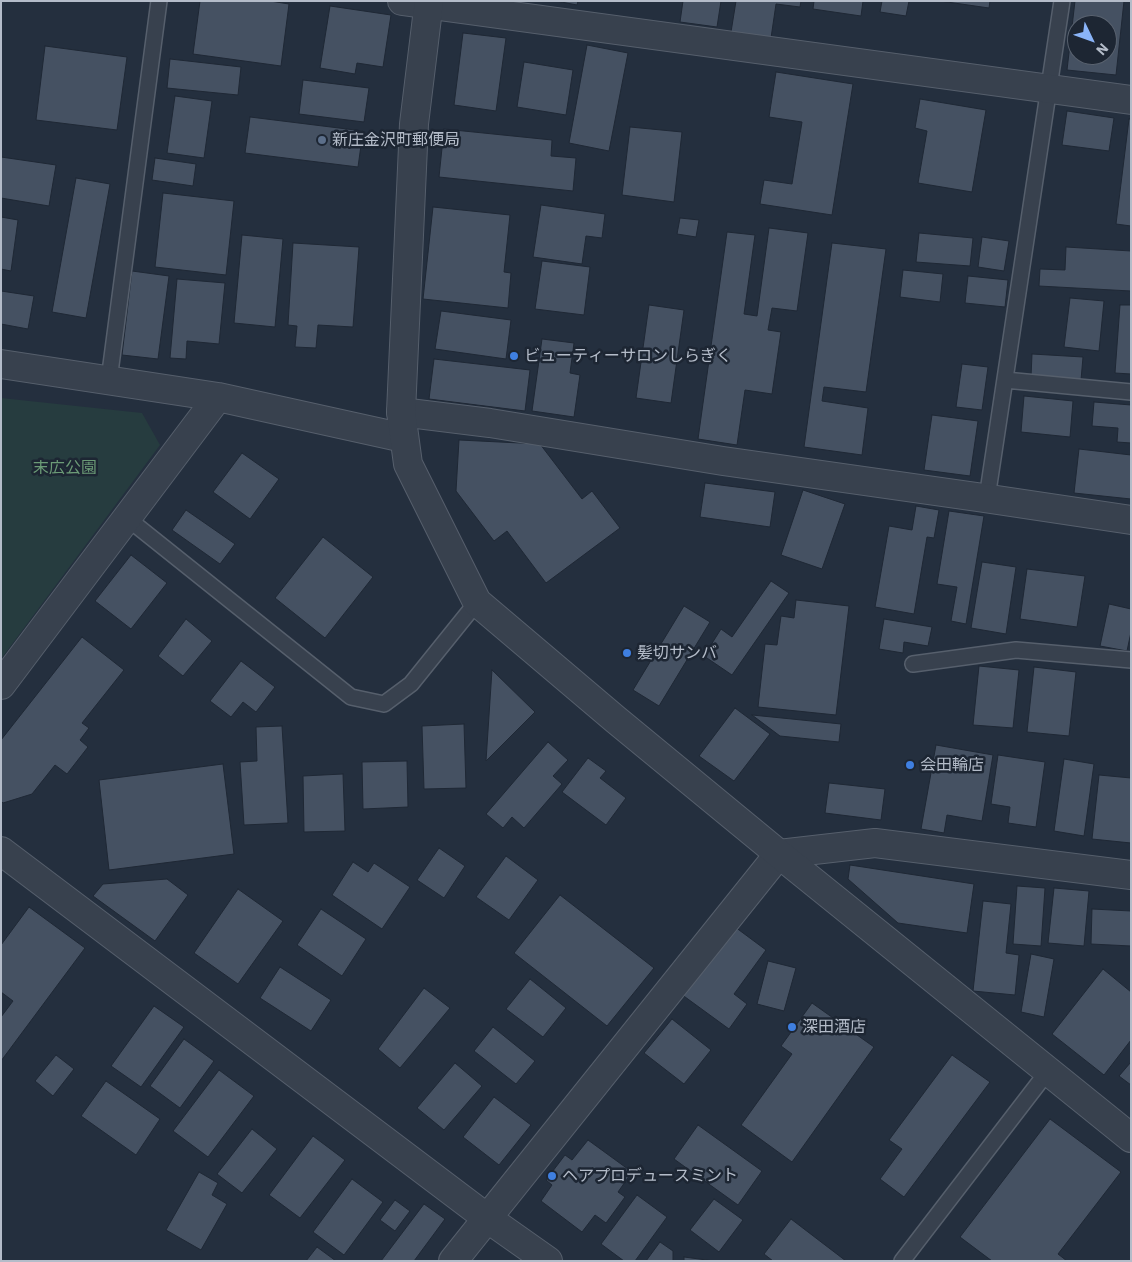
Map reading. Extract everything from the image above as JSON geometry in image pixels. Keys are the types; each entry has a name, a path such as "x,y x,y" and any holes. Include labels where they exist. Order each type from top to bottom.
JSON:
{"street":[{"path":"402,1 429,3 1131,100"},
{"path":"429,3 414,124 403,425 408,464 477,602 779,854 1131,1138"},
{"path":"1,364 403,425 490,423 723,461 1131,520"},
{"path":"1,685 218,397"},
{"path":"453,1261 779,854 875,843 1131,875"},
{"path":"1,851 487,1218 548,1261"}],"lane":[{"path":"109,380 159,1"},
{"path":"987,498 1062,1"},
{"path":"1005,380 1131,392"},
{"path":"126,518 351,697 384,704 410,684 477,602"},
{"path":"913,664 1016,650 1131,660"},
{"path":"902,1261 1048,1071"}],"green space":[{"name":"末広公園","path":"1,398 142,413 160,445 1,659"}],"building":[{"path":"200,1 270,1 289,4 281,66 193,54"},
{"path":"556,1 578,1 577,5"},
{"path":"683,1 721,1 717,27 680,22"},
{"path":"736,1 801,1 800,7 776,4 771,38 731,32"},
{"path":"814,1 863,1 861,16 813,9"},
{"path":"882,1 909,1 906,16 880,12"},
{"path":"940,1 990,1 989,8"},
{"path":"1075,1 1124,1 1116,75 1067,70 1068,65 1117,65 1117,15 1073,15"},
{"path":"330,6 391,15 383,67 357,63 355,74 320,68"},
{"path":"463,33 506,38 496,111 454,105"},
{"path":"587,45 628,53 609,151 569,143"},
{"path":"45,46 127,57 117,130 36,120"},
{"path":"170,59 241,67 238,95 167,88"},
{"path":"524,62 573,70 566,115 517,107"},
{"path":"776,72 853,84 832,215 760,204 764,180 792,184 802,122 769,117"},
{"path":"303,80 369,88 364,122 299,114"},
{"path":"175,96 212,101 204,158 167,153"},
{"path":"920,99 986,110 972,192 918,183 927,131 915,128"},
{"path":"1067,111 1114,118 1109,151 1062,145"},
{"path":"250,117 363,131 358,167 245,153"},
{"path":"1129,119 1131,119 1131,226 1116,224"},
{"path":"630,127 682,132 674,202 622,195"},
{"path":"444,129 552,140 551,156 576,158 573,191 439,177"},
{"path":"1,157 56,165 49,206 1,198"},
{"path":"155,158 196,164 193,186 152,180"},
{"path":"76,178 110,184 86,318 52,312"},
{"path":"163,193 234,201 226,275 155,267"},
{"path":"541,205 605,214 602,238 586,236 582,264 533,257"},
{"path":"433,207 510,215 504,272 511,273 508,308 423,299"},
{"path":"1,217 18,220 11,271 1,269"},
{"path":"680,218 699,220 696,237 677,234"},
{"path":"769,228 808,233 797,311 772,308 768,330 781,332 772,394 745,390 737,445 698,439 727,232 755,235 744,314 757,316"},
{"path":"919,233 973,238 970,266 916,262"},
{"path":"242,235 283,239 275,327 234,323"},
{"path":"982,237 1009,241 1004,271 978,267"},
{"path":"293,243 359,247 353,327 318,325 316,348 295,347 297,326 288,325"},
{"path":"832,243 886,249 866,392 824,387 822,401 868,408 862,455 804,447"},
{"path":"1066,247 1131,251 1131,291 1039,286 1040,269 1065,270"},
{"path":"542,261 590,267 584,315 535,309"},
{"path":"903,270 943,274 940,302 900,297"},
{"path":"132,271 169,276 158,359 122,355"},
{"path":"968,276 1008,280 1005,307 965,303"},
{"path":"177,279 225,283 219,344 187,341 186,359 170,358"},
{"path":"1,291 34,296 28,329 1,324"},
{"path":"1070,298 1104,301 1099,351 1064,347"},
{"path":"649,305 684,310 671,403 636,398"},
{"path":"1120,305 1131,305 1131,374 1115,373"},
{"path":"441,311 511,320 506,359 435,349"},
{"path":"542,339 574,343 570,373 580,375 574,417 532,411"},
{"path":"1032,354 1083,357 1081,380 1031,377"},
{"path":"434,359 530,370 525,411 429,399"},
{"path":"962,364 988,367 982,410 956,407"},
{"path":"1024,396 1073,401 1070,437 1021,432"},
{"path":"1094,402 1131,405 1131,443 1117,442 1118,428 1092,426"},
{"path":"932,415 978,421 970,476 924,470"},
{"path":"459,440 540,444 582,499 592,491 620,528 546,583 507,531 494,541 456,491"},
{"path":"1079,449 1131,455 1131,499 1074,493"},
{"path":"242,453 279,479 250,519 213,492"},
{"path":"705,483 775,492 770,527 700,517"},
{"path":"803,490 845,504 822,569 781,555"},
{"path":"916,506 939,510 934,538 927,537 914,614 875,607 889,526 912,530"},
{"path":"186,510 235,544 220,564 172,530"},
{"path":"949,511 984,516 966,624 951,621 957,587 937,584"},
{"path":"323,537 373,577 325,638 275,598"},
{"path":"131,555 167,583 131,629 95,601"},
{"path":"982,562 1016,567 1006,634 971,628"},
{"path":"1027,569 1085,576 1077,627 1020,619"},
{"path":"771,581 789,593 732,675 704,656 721,629 732,637"},
{"path":"796,600 849,606 836,715 758,707 765,644 777,645 781,616 794,618"},
{"path":"1109,604 1131,609 1131,632 1127,651 1100,646"},
{"path":"684,606 710,622 659,706 633,690"},
{"path":"186,619 212,641 183,676 158,656"},
{"path":"884,619 932,627 928,646 904,642 903,653 879,649"},
{"path":"82,637 124,670 82,723 89,728 80,740 88,747 67,774 55,765 32,794 3,803 1,801 1,740"},
{"path":"241,661 275,687 256,712 243,702 231,717 210,701"},
{"path":"979,666 1019,670 1013,728 973,725"},
{"path":"1034,667 1076,672 1069,736 1027,732"},
{"path":"492,670 535,712 486,761"},
{"path":"735,708 770,734 734,781 699,756"},
{"path":"752,715 841,724 839,742 780,736"},
{"path":"464,724 466,788 424,789 422,726"},
{"path":"282,726 288,823 244,825 240,762 257,761 256,727"},
{"path":"548,742 568,760 553,776 562,784 524,828 512,817 503,828 486,814"},
{"path":"936,745 993,755 982,821 947,815 944,833 921,829"},
{"path":"998,755 1045,762 1036,827 1008,823 1010,807 991,804"},
{"path":"588,758 606,771 600,778 626,798 606,825 562,792"},
{"path":"1064,759 1094,764 1084,836 1054,831"},
{"path":"407,761 408,807 363,809 362,762"},
{"path":"223,764 234,854 109,870 99,780"},
{"path":"343,774 345,831 304,832 303,776"},
{"path":"1099,775 1131,778 1131,843 1092,839"},
{"path":"829,783 885,789 881,820 825,813"},
{"path":"439,848 465,866 444,898 417,880"},
{"path":"506,856 538,880 509,920 476,897"},
{"path":"353,862 368,872 374,863 410,887 382,929 332,895"},
{"path":"850,865 974,884 967,933 898,923 848,879"},
{"path":"167,879 188,895 155,941 93,896 103,884"},
{"path":"1017,886 1045,888 1041,946 1013,944"},
{"path":"1054,888 1089,891 1084,946 1048,943"},
{"path":"238,889 283,921 238,984 194,953"},
{"path":"560,895 654,968 607,1026 514,953"},
{"path":"983,901 1011,904 1006,953 1019,955 1015,995 973,991"},
{"path":"29,907 85,948 1,1061 1,1017 13,1001 1,992 1,945"},
{"path":"321,909 366,939 342,976 297,945"},
{"path":"1092,909 1131,911 1131,946 1091,944"},
{"path":"731,924 766,950 734,994 747,1004 729,1029 681,994"},
{"path":"1031,954 1054,959 1044,1017 1021,1012"},
{"path":"768,961 796,968 784,1011 757,1004"},
{"path":"280,967 331,1000 311,1031 260,998"},
{"path":"1103,969 1131,992 1131,1040 1104,1075 1052,1034"},
{"path":"530,979 566,1008 543,1037 506,1009"},
{"path":"424,988 450,1008 400,1068 378,1049"},
{"path":"812,1003 874,1047 792,1162 741,1125 792,1054 781,1046"},
{"path":"154,1006 184,1027 141,1087 111,1066"},
{"path":"672,1019 711,1050 684,1084 644,1053"},
{"path":"493,1027 535,1061 516,1084 474,1051"},
{"path":"184,1039 214,1061 180,1108 150,1086"},
{"path":"56,1055 74,1069 53,1096 35,1081"},
{"path":"952,1055 990,1082 904,1197 880,1179 902,1149 889,1140"},
{"path":"1131,1062 1131,1085 1119,1076"},
{"path":"455,1063 482,1086 444,1130 417,1108"},
{"path":"219,1070 254,1096 208,1157 173,1131"},
{"path":"106,1081 160,1119 136,1155 81,1116"},
{"path":"494,1097 531,1125 499,1165 463,1137"},
{"path":"1050,1119 1121,1172 1058,1254 1067,1261 992,1261 960,1237"},
{"path":"698,1125 762,1171 738,1205 674,1159"},
{"path":"252,1129 277,1149 242,1193 217,1174"},
{"path":"313,1136 345,1160 300,1218 269,1195"},
{"path":"588,1140 632,1172 618,1192 625,1197 606,1223 595,1215 582,1232 541,1201 552,1185 546,1180 565,1155 572,1160"},
{"path":"199,1172 218,1183 212,1195 227,1204 201,1250 166,1230"},
{"path":"352,1179 383,1202 344,1255 313,1232"},
{"path":"637,1195 667,1217 635,1261 624,1261 601,1244"},
{"path":"714,1199 743,1220 719,1252 690,1230"},
{"path":"395,1200 410,1211 395,1231 380,1220"},
{"path":"424,1204 445,1219 414,1261 381,1261"},
{"path":"791,1219 846,1261 773,1261 764,1254"},
{"path":"660,1242 673,1251 673,1261 646,1261"},
{"path":"317,1247 336,1261 306,1261"},
{"path":"684,1257 714,1261 684,1261"}],"place":[{"name":"新庄金沢町郵便局","path":"322,140"},
{"name":"ビューティーサロンしらぎく","path":"514,356"},
{"name":"髪切サンバ","path":"627,653"},
{"name":"会田輪店","path":"910,765"},
{"name":"深田酒店","path":"792,1027"},
{"name":"ヘアプロデュースミント","path":"552,1176"}]}
